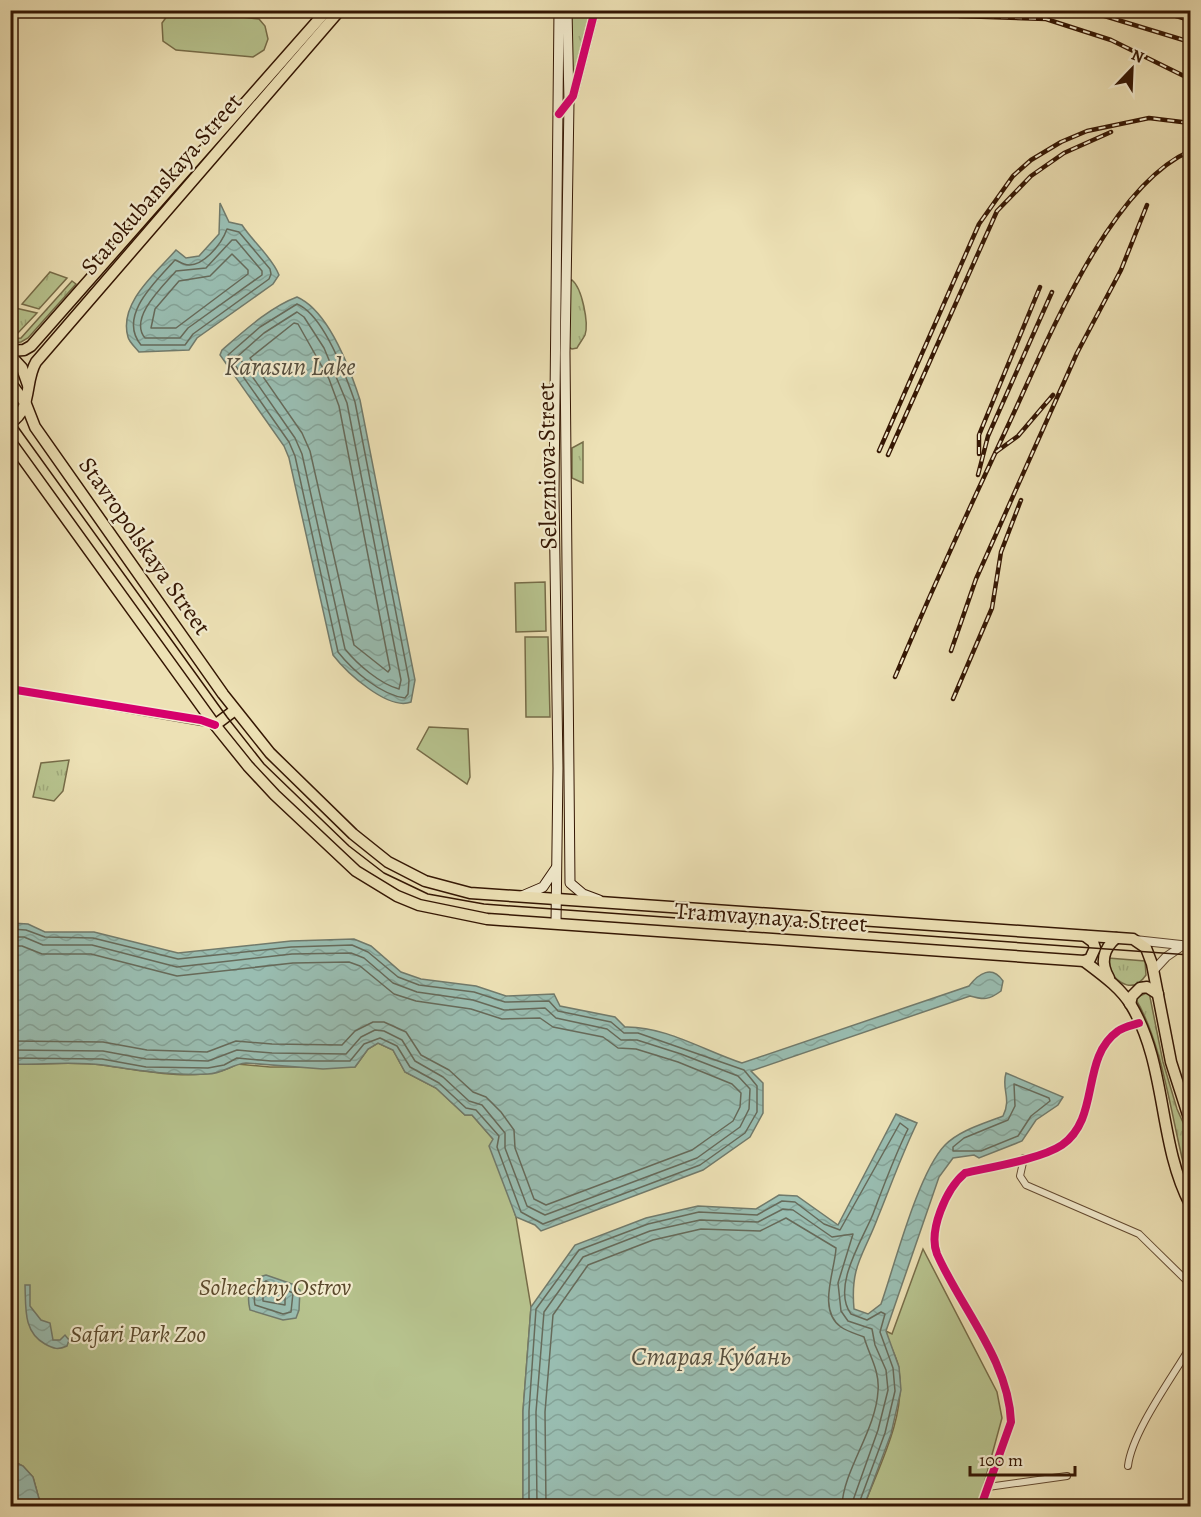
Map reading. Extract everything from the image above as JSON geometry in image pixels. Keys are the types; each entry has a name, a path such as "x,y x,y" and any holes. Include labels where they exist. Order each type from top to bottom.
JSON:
{"main road":[{"name":"Starokubanskaya Street","path":"10,353 24,351 31,346 327,10"},
{"name":"Starokubanskaya Street","path":"26,404 36,362 339,10"},
{"name":"Selezniova Street","path":"556,923 554,495 559,10"},
{"name":"Selezniova Street","path":"567,10 573,71 569,102 565,364 570,883 583,894 603,902"},
{"path":"10,353 25,374 28,392"},
{"path":"10,382 26,404 21,414 10,423"},
{"name":"Stavropolskaya Street","path":"26,404 35,427 235,710 270,753 353,834 388,862 424,881"},
{"name":"Stavropolskaya Street","path":"10,441 215,725 261,781 356,871 397,896 419,905"},
{"path":"215,725 235,710"},
{"path":"521,897 548,884 557,866"},
{"name":"Tramvaynaya Street","path":"424,881 470,893 1133,939"},
{"name":"Tramvaynaya Street","path":"419,905 468,917 1084,961"},
{"path":"1084,936 1093,942 1095,951 1090,959 1084,961"},
{"path":"1116,938 1107,949 1103,959 1106,974 1130,1004 1139,1023 1150,1054 1173,1158 1191,1204"},
{"path":"1133,939 1146,948 1154,970 1171,1062 1191,1121"},
{"path":"1084,961 1112,983"},
{"path":"1130,1004 1132,996 1140,988 1147,987 1158,994"}],"street":[{"path":"573,71 595,10"},
{"path":"559,114 569,102"},
{"path":"10,689 201,720 215,725"},
{"name":"Tramvaynaya Street","path":"1133,939 1187,945"},
{"name":"Tramvaynaya Street","path":"1154,970 1169,954 1187,945"},
{"path":"981,1506 1011,1422 1007,1392 998,1368 933,1244 939,1219 956,1180 964,1173 1047,1153 1063,1144 1077,1132 1083,1120 1098,1058 1108,1041 1119,1030 1139,1023"},
{"path":"1024,1158 1020,1176 1026,1185 1139,1234 1191,1284"},
{"path":"1128,1466 1135,1443 1191,1347"},
{"path":"988,1487 1067,1476"}],"green space":[{"path":"192,11 259,19 265,26 268,39 264,50 253,57 176,50 163,41 162,23 170,12"},
{"path":"570,11 590,11 575,71 571,74"},
{"path":"50,272 67,278 39,309 22,304"},
{"path":"572,280 582,298 586,330 577,348 572,349 568,347 568,282"},
{"path":"72,281 76,284 28,338 21,342 11,343 11,339 21,338"},
{"path":"11,307 37,313 17,334 11,332"},
{"path":"583,442 583,483 572,478 572,448"},
{"path":"545,582 546,631 516,632 515,583"},
{"path":"525,637 548,637 550,717 526,717"},
{"path":"429,727 468,729 470,777 467,784 417,749"},
{"path":"69,760 63,791 54,801 33,797 41,763"},
{"path":"1108,958 1145,961 1146,975 1137,984 1122,983 1109,970"},
{"path":"1149,992 1163,1062 1177,1109 1190,1138 1190,1189 1154,1040 1135,998"},
{"name":"Solnechny Ostrov","path":"378,1043 393,1050 405,1072 436,1088 465,1115 472,1115 493,1139 516,1217 531,1307 523,1411 523,1506 41,1506 33,1477 23,1466 11,1460 13,1433 10,1429 11,1064 91,1064 190,1075 208,1074 237,1064 270,1067 355,1067 368,1049"},
{"path":"923,1249 997,1392 1002,1418 978,1506 864,1506 890,1440 899,1405 898,1365 886,1331 892,1334"}],"water":[{"name":"Karasun Lake","path":"220,203 229,222 242,225 272,262 279,275 273,284 197,338 189,350 139,352 129,339 126,324 134,300 150,278 176,250 186,258 199,256 219,234"},
{"name":"Karasun Lake","path":"297,297 319,315 337,342 360,400 415,680 411,702 391,701 380,696 357,680 333,655 289,458 284,446 220,355 222,350 258,320"},
{"path":"11,923 28,924 45,932 94,932 178,953 291,941 354,939 371,946 401,972 421,979 476,986 506,996 554,994 560,1006 615,1017 625,1027 670,1035 742,1063 969,986 981,974 994,973 1003,981 1001,991 990,998 970,996 751,1071 763,1083 763,1113 750,1137 703,1170 541,1231 535,1225 516,1217 489,1146 493,1139 472,1115 465,1115 436,1088 405,1072 393,1050 378,1043 368,1049 355,1067 323,1069 246,1063 213,1074 181,1074 91,1064 11,1064"},
{"name":"Старая Кубань","path":"1006,1073 1063,1097 1058,1105 1036,1120 1022,1141 979,1158 974,1155 953,1158 939,1177 886,1331 899,1367 901,1390 891,1434 864,1506 523,1506 523,1411 531,1307 575,1245 646,1218 698,1206 756,1209 779,1195 797,1196 838,1225 896,1114 917,1123 856,1271 854,1309 868,1314 881,1304 917,1197 935,1158 945,1145 958,1135 1003,1116 1007,1104"},
{"path":"266,1275 292,1284 300,1290 299,1310 296,1318 283,1320 250,1310 250,1288 256,1280"},
{"path":"25,1285 30,1285 30,1306 41,1320 50,1323 53,1340 60,1340 65,1335 69,1340 67,1346 51,1347 33,1333 27,1319"},
{"path":"10,1460 23,1466 33,1477 41,1506 11,1506"}],"tram line":[{"path":"10,416 227,717 264,764 349,846 384,873 428,894 484,904 1190,955"}],"railway":[{"path":"1085,10 1190,42"},
{"path":"1155,10 1190,20"},
{"path":"959,16 1046,19 1111,40 1190,79"},
{"path":"879,451 979,224 1013,176 1031,160 1061,142 1087,131 1149,118 1190,123"},
{"path":"888,455 997,211 1031,176 1064,153 1111,132"},
{"path":"895,677 1038,360 1080,275 1131,199 1159,170 1190,151"},
{"path":"951,651 976,579 1077,353 1121,270 1147,205"},
{"path":"979,454 979,435 1040,287"},
{"path":"978,475 988,436 1052,292"},
{"path":"996,452 1018,436 1053,395"},
{"path":"953,699 992,608 1001,552 1021,500"}],"cycle path":[{"path":"559,114 573,96 595,10"},
{"path":"10,689 201,720 215,725"},
{"path":"981,1506 1011,1422 1008,1399 993,1356 937,1254 935,1234 940,1211 951,1189 965,1173 1029,1158 1062,1145 1074,1133 1082,1120 1094,1072 1106,1043 1120,1030 1139,1023"}],"park label":[{"name":"Safari Park Zoo","path":"138,1334"}]}
